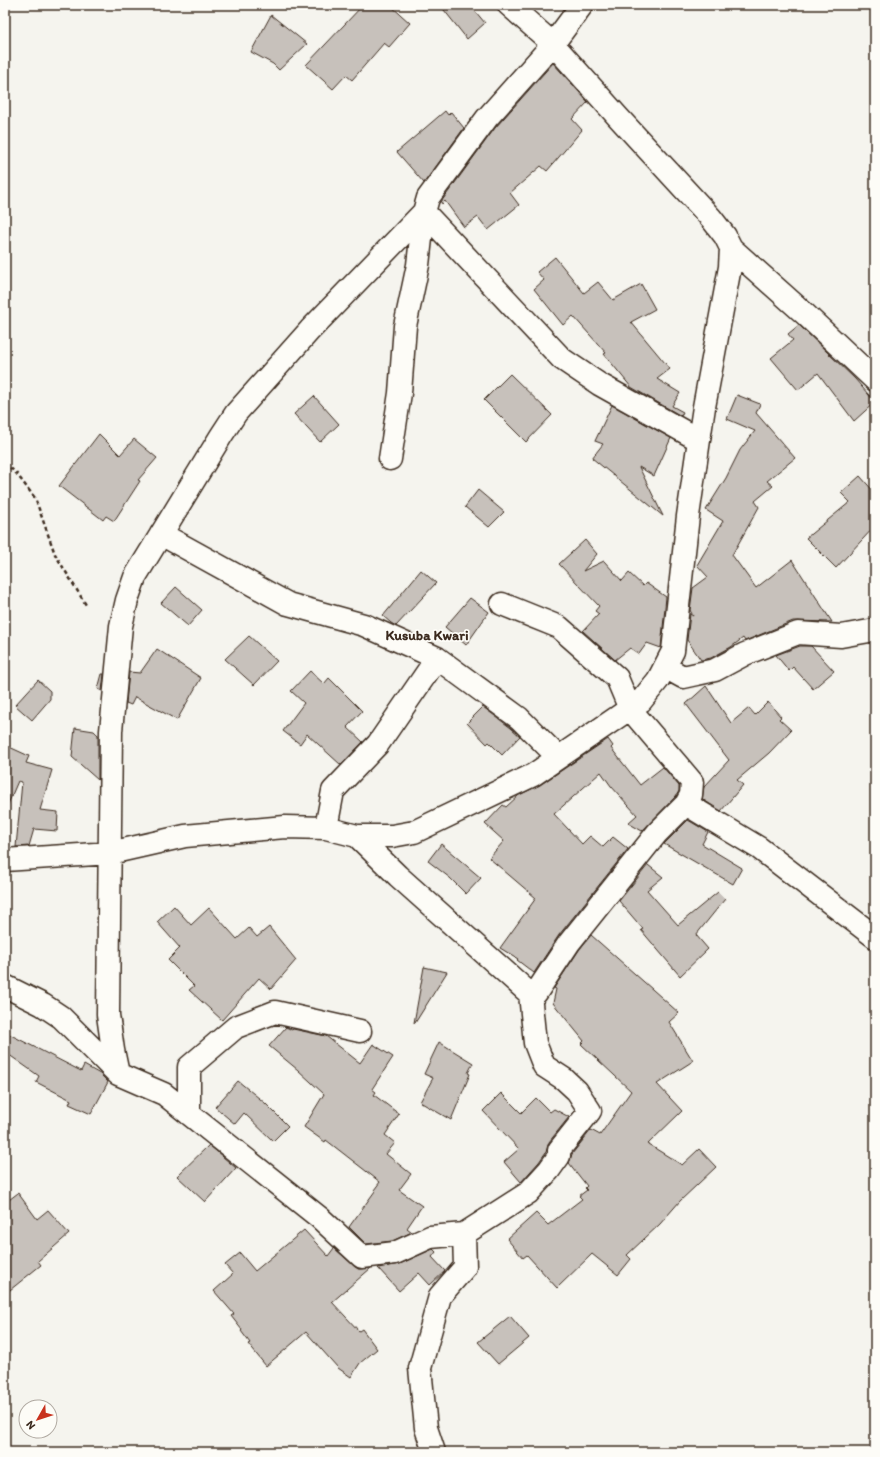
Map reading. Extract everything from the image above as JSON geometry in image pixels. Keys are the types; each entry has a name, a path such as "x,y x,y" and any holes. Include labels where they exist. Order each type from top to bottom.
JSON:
{"street":[{"path":"509,5 554,44 618,117 711,218 725,236 731,248 805,314 875,380"},
{"path":"390,459 400,393 405,326 418,265 424,212 428,198 486,118 554,44 582,5"},
{"path":"424,212 562,359 599,384 699,440"},
{"path":"118,1074 108,1015 111,731 121,626 126,600 135,577 236,413 310,330 424,212"},
{"path":"5,860 110,853 185,836 285,828 326,828 357,836 392,836 414,832 533,775 641,701 658,680 673,651 688,516 704,407 730,268 731,248"},
{"path":"161,534 288,604 364,625 437,658 519,718 558,757"},
{"path":"502,604 559,626 617,678 630,709 692,782 691,794 686,804 657,833 569,943 536,993 530,994"},
{"path":"665,667 683,677 715,670 745,654 798,633 840,636 875,630"},
{"path":"326,828 333,791 378,744 437,658"},
{"path":"686,804 759,848 875,937"},
{"path":"5,986 43,1005 60,1017 118,1074 164,1094 320,1218 362,1256 395,1253 430,1238 464,1234 528,1193 560,1156 559,1150 590,1111 577,1091 564,1079 544,1066 535,1042 530,994 403,881 357,836"},
{"path":"189,1114 189,1067 236,1027 275,1012 360,1030"},
{"path":"434,1452 426,1428 420,1368 440,1296 465,1267 464,1234"}],"path":[{"path":"5,463 35,498 55,554 86,605"}],"building":[{"path":"363,5 390,5 410,23 389,47 384,43 352,80 346,75 333,89 306,65"},
{"path":"440,5 470,5 485,23 467,39"},
{"path":"271,15 307,44 279,70 273,64 251,52"},
{"path":"553,63 588,102 572,119 582,130 547,171 541,166 510,193 519,205 488,230 478,217 464,227 445,201 442,204 441,202 495,128"},
{"path":"445,111 448,115 451,112 464,128 424,183 397,152"},
{"path":"555,257 584,293 598,282 613,300 641,284 655,309 631,322 670,369 657,379 680,393 672,406 683,412 681,416 631,387 604,354 606,353 573,316 563,325 534,289 544,280 537,272"},
{"path":"799,325 855,379 875,402 854,421 818,373 798,390 771,358 793,340 788,334"},
{"path":"510,374 552,415 526,442 484,400"},
{"path":"737,395 760,404 756,413 795,458 767,481 773,486 755,501 759,507 732,555 756,588 792,560 832,622 793,621 745,641 743,638 731,647 711,658 701,660 687,640 690,614 693,616 690,610 693,588 708,577 697,565 723,521 706,510 726,478 740,450 755,431 727,419"},
{"path":"314,396 339,424 320,442 294,414"},
{"path":"612,405 671,438 654,476 639,467 663,516 592,458 603,444 595,441"},
{"path":"99,434 120,455 134,439 157,458 138,480 140,481 114,521 106,516 103,520 59,486"},
{"path":"860,476 875,493 875,526 836,568 806,538 850,502 841,493"},
{"path":"478,490 504,512 489,527 465,507"},
{"path":"585,540 597,554 583,571 604,561 622,581 629,573 643,586 646,583 666,597 661,648 647,643 639,654 630,648 615,660 583,631 599,614 595,611 599,606 559,564"},
{"path":"421,570 436,583 396,626 383,616"},
{"path":"176,587 202,610 188,626 161,603"},
{"path":"470,598 489,612 466,645 445,627"},
{"path":"249,636 277,661 254,685 225,659"},
{"path":"800,646 811,646 834,671 813,689 793,667 789,671 776,655"},
{"path":"157,649 201,678 177,720 135,697 131,705 126,703 129,672 140,673"},
{"path":"310,671 324,684 329,678 362,711 347,727 363,742 341,765 307,734 300,744 283,731 304,703 291,691"},
{"path":"102,674 104,674 102,691 98,689"},
{"path":"38,680 50,691 50,699 32,720 15,705"},
{"path":"706,686 731,723 749,708 755,715 768,702 781,717 779,719 791,730 769,753 737,780 743,785 721,811 702,799 704,787 729,760 686,704"},
{"path":"483,707 520,736 502,755 489,742 487,744 467,723"},
{"path":"75,728 94,731 98,735 98,780 72,757"},
{"path":"608,739 613,746 611,748 640,785 663,767 679,786 679,791 642,831 628,823 637,815 611,786 601,772 554,814 582,844 590,836 603,847 613,837 628,849 559,935 534,973 517,960 518,959 500,948 536,898 489,858 504,841 485,824 503,805 506,807 519,795 540,785"},
{"path":"5,745 29,756 26,763 52,770 40,810 58,812 57,831 34,829 29,846 16,847 22,782 18,781 5,811"},
{"path":"688,820 708,832 702,844 742,868 733,884 664,844"},
{"path":"441,844 481,878 466,894 450,878 428,861"},
{"path":"648,865 663,877 647,890 678,925 718,892 725,899 696,935 708,949 680,976 641,930 643,929 619,901"},
{"path":"174,906 191,925 209,908 237,939 249,928 257,937 269,927 296,960 271,989 259,978 222,1020 189,990 194,986 168,960 180,948 157,922"},
{"path":"591,935 679,1013 669,1022 693,1061 657,1084 682,1111 648,1144 682,1165 699,1149 716,1167 627,1255 631,1259 618,1275 592,1254 557,1288 527,1255 523,1258 507,1239 536,1213 548,1225 582,1199 579,1196 587,1190 585,1188 587,1186 569,1163 572,1154 591,1130 600,1135 631,1091 581,1044 584,1041 553,1003 556,989 554,988 579,950"},
{"path":"424,967 447,972 414,1023"},
{"path":"286,1027 292,1030 326,1036 360,1063 373,1044 393,1057 372,1089 376,1092 374,1095 399,1114 385,1135 395,1143 386,1154 411,1174 399,1190 422,1206 407,1228 412,1232 392,1241 366,1244 349,1227 380,1182 326,1140 325,1142 304,1127 324,1094 269,1046"},
{"path":"5,1032 81,1071 84,1065 100,1074 108,1082 91,1114 69,1104 71,1100 36,1082 39,1076 5,1052"},
{"path":"439,1042 473,1063 451,1120 420,1102 433,1078 424,1074"},
{"path":"238,1081 265,1103 288,1126 273,1141 244,1113 235,1124 215,1107"},
{"path":"501,1093 521,1113 536,1098 550,1112 554,1109 569,1117 549,1142 546,1152 539,1162 521,1182 504,1162 519,1149 483,1111"},
{"path":"209,1145 236,1168 205,1202 177,1176"},
{"path":"18,1193 37,1219 48,1210 69,1234 38,1261 41,1265 5,1294 5,1203"},
{"path":"304,1230 328,1256 334,1248 358,1269 371,1268 332,1302 359,1331 362,1329 377,1349 360,1363 351,1377 338,1368 306,1332 266,1366 248,1344 250,1343 231,1316 234,1314 214,1291 233,1274 225,1265 240,1253 255,1271"},
{"path":"433,1249 436,1252 432,1257 445,1271 430,1285 419,1273 399,1291 378,1268 400,1264"},
{"path":"510,1316 529,1338 498,1364 478,1342"}],"district":[{"name":"Kusuba Kwari","path":"427,635"}]}
